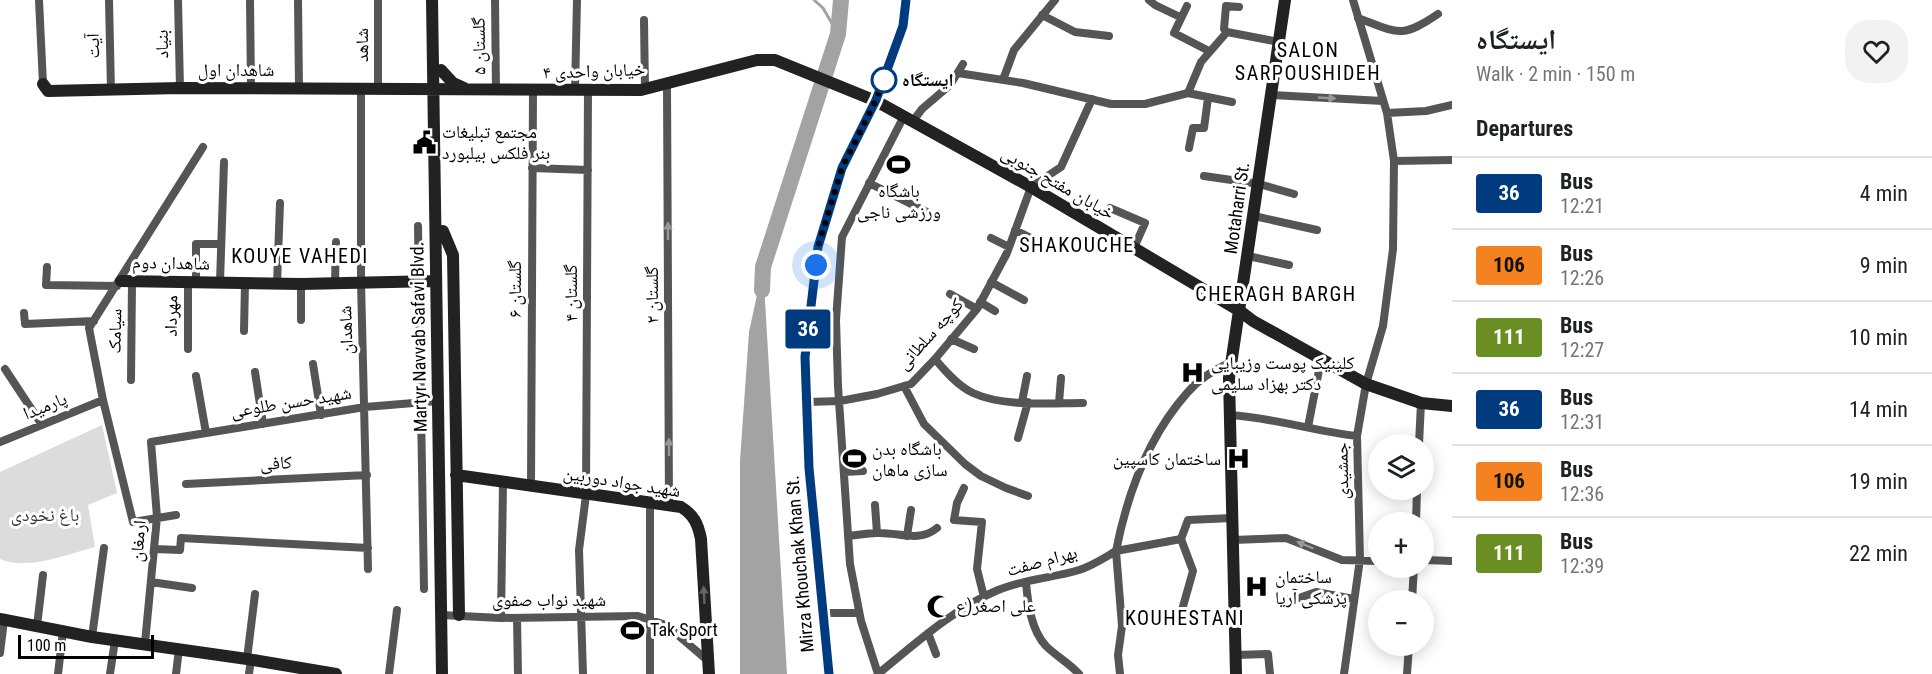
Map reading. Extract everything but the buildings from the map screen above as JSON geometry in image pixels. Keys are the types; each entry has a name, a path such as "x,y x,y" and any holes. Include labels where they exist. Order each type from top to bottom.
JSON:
{"main road":[{"name":"Martyr Navvab Safavi Blvd.","path":"432,0 443,231 449,674"},
{"name":"Martyr Navvab Safavi Blvd.","path":"440,0 441,70 437,89 436,281 438,401 449,615 442,674"},
{"name":"Mirza Khouchak Khan St.","path":"829,674 809,468 805,357 818,247 842,168 876,100 903,26 906,0"},
{"name":"Motaharri St.","path":"1236,674 1229,378 1285,0"},
{"name":"خیابان واحدی ۴","path":"437,89 645,90 757,60 781,62"},
{"name":"خیابان مفتح جنوبی","path":"781,62 876,100 1031,187 1240,311 1253,321 1366,384 1421,404 1451,403"},
{"path":"441,70 453,84 467,90"},
{"name":"شاهدان اول","path":"43,84 48,91 180,88 437,89"},
{"path":"443,231 453,255 456,475 449,615"},
{"name":"شاهدان دوم","path":"123,283 301,284 436,281"},
{"name":"شهید جواد دوربین","path":"456,475 681,507 689,512 698,522 701,538 709,674"},
{"path":"2,620 93,637 146,643 336,674"}],"street":[{"path":"39,0 43,84"},
{"name":"آیت","path":"109,0 111,91"},
{"name":"بنیاد","path":"178,0 180,88"},
{"path":"249,0 251,88"},
{"path":"298,0 299,88"},
{"name":"شاهد","path":"378,0 378,90"},
{"name":"گلستان ۵","path":"495,0 496,91"},
{"name":"گلستان ۴","path":"577,0 581,91 588,170 586,495 579,550 583,674"},
{"path":"1003,80 1014,50 1055,0"},
{"path":"1149,0 1180,17"},
{"name":"جمشیدی","path":"1344,674 1360,559 1358,436 1366,384 1383,326 1393,249 1394,162 1387,113 1353,0"},
{"path":"1187,6 1174,33 1209,51"},
{"path":"1239,7 1226,6 1224,29 1227,32 1279,42"},
{"path":"1358,18 1398,32 1418,28 1438,14"},
{"path":"1042,15 1075,32 1109,36"},
{"path":"644,20 645,90"},
{"path":"1188,93 1201,62 1227,32"},
{"path":"878,674 859,613 850,564 836,320 842,237 869,183 908,119 950,86 963,64"},
{"path":"957,73 1003,80 1111,104 1145,104 1188,93 1232,102"},
{"name":"گلستان ۲","path":"668,85 669,506"},
{"name":"شاهدان","path":"360,90 361,282 368,569"},
{"name":"گلستان ۶","path":"531,487 533,91"},
{"path":"1272,95 1383,101"},
{"path":"1189,148 1193,128 1204,128 1208,98"},
{"path":"1031,187 1061,167 1092,99"},
{"path":"1387,113 1426,111 1452,105"},
{"path":"176,515 133,522 103,400 89,328 123,283 202,147"},
{"path":"1394,162 1452,160"},
{"path":"220,282 224,162"},
{"path":"532,168 588,170"},
{"path":"1204,176 1259,184 1294,194"},
{"path":"869,183 927,212"},
{"name":"کوچه سلطانی","path":"807,402 840,401 878,394 911,384 935,359 978,305 1009,247 1031,187"},
{"path":"277,284 280,203"},
{"path":"1110,208 1145,224 1134,248"},
{"path":"1254,216 1317,230"},
{"path":"418,226 424,589"},
{"path":"1015,230 1037,241"},
{"path":"991,237 1009,247"},
{"path":"335,283 336,242"},
{"name":"مهرداد","path":"188,349 196,244 221,244"},
{"path":"1248,256 1289,265"},
{"path":"46,267 46,285 123,283"},
{"path":"991,282 1024,300"},
{"name":"سیامک","path":"123,283 131,380"},
{"path":"244,331 245,283"},
{"path":"301,284 301,320"},
{"path":"950,294 995,310"},
{"path":"24,313 25,324 94,321"},
{"path":"810,318 836,320"},
{"path":"951,339 974,349"},
{"path":"935,359 946,372 972,392 994,400 1083,403"},
{"path":"1308,427 1321,360"},
{"path":"1120,674 1118,656 1122,626 1116,551 1131,493 1157,435 1187,392 1213,370 1232,362"},
{"path":"313,364 321,415"},
{"path":"5,369 42,425"},
{"path":"255,372 263,424"},
{"path":"196,376 206,433"},
{"path":"1018,438 1027,376"},
{"path":"1059,403 1061,378"},
{"path":"904,386 924,424 965,464 981,476 1006,489 1028,496"},
{"name":"پارمیدا","path":"0,442 103,400"},
{"name":"شهید حسن طلوعی","path":"151,442 365,407 438,401"},
{"path":"1420,434 1421,404"},
{"path":"1230,415 1265,418 1308,427 1316,431 1358,436"},
{"name":"ارمغان","path":"146,643 158,518 151,442"},
{"path":"844,472 863,471"},
{"name":"کافی","path":"186,484 367,475"},
{"path":"501,618 503,483"},
{"path":"964,488 957,503 954,520 982,522 977,569 984,597"},
{"path":"650,503 650,674"},
{"path":"875,505 877,532"},
{"path":"907,536 911,510"},
{"path":"1182,610 1193,571 1181,539 1188,520 1232,518"},
{"path":"848,536 877,532 907,536 926,535 938,528"},
{"path":"154,549 180,550 181,538 368,548"},
{"path":"1233,540 1286,538 1342,560 1368,560"},
{"name":"بهرام صفت","path":"878,674 952,615 1000,589 1078,570 1116,551 1181,539"},
{"path":"93,637 104,548"},
{"path":"1434,560 1452,561"},
{"path":"36,626 43,575"},
{"path":"151,582 192,588"},
{"path":"1026,583 1034,624 1041,638 1079,674"},
{"path":"1281,601 1316,592 1354,599"},
{"path":"249,674 255,594"},
{"path":"388,674 397,610"},
{"path":"823,613 859,613"},
{"name":"شهید نواب صفوی","path":"449,615 501,618 638,616 666,625 708,660"},
{"path":"517,618 518,674"},
{"path":"0,653 2,620"},
{"path":"58,674 63,631"},
{"path":"928,633 936,654"},
{"path":"110,674 115,640"},
{"path":"176,674 179,650"},
{"path":"1235,655 1268,654 1269,674"},
{"path":"1407,674 1408,656"}],"green space":[{"name":"باغ نخودی","path":"102,425 117,493 88,505 95,547 35,562 22,563 0,559 0,472"}],"shaded area":[{"path":"763,267 787,674 740,674 740,461 749,332"}],"waterway":[{"path":"814,0 823,8 838,34"},
{"path":"762,290 763,267 838,34 841,0"}],"bus line":[{"name":"36","path":"829,674 809,468 805,357 818,247 842,168 876,100 903,26 906,0"}],"place":[{"name":"ایستگاه","path":"884,80"},
{"name":"مجتمع تبلیغات بنر فلکس بیلبورد","path":"424,142"},
{"name":"باشگاه ورزشی ناجی","path":"899,165"},
{"name":"کلینیک پوست وزیبایی دکتر بهزاد سلیمی","path":"1193,373"},
{"name":"باشگاه بدن سازی ماهان","path":"854,459"},
{"name":"ساختمان کاسپین","path":"1239,459"},
{"name":"ساختمان پزشکی آریا","path":"1257,587"},
{"name":"علی اصغر(ع","path":"938,606"},
{"name":"Tak Sport","path":"632,630"}],"district":[{"name":"SALON SARPOUSHIDEH","path":"1308,62"},
{"name":"SHAKOUCHE","path":"1077,245"},
{"name":"KOUYE VAHEDI","path":"300,256"},
{"name":"CHERAGH BARGH","path":"1276,294"},
{"name":"KOUHESTANI","path":"1185,618"}],"route":[{"path":"816,265 818,247 842,168 884,80"}]}
